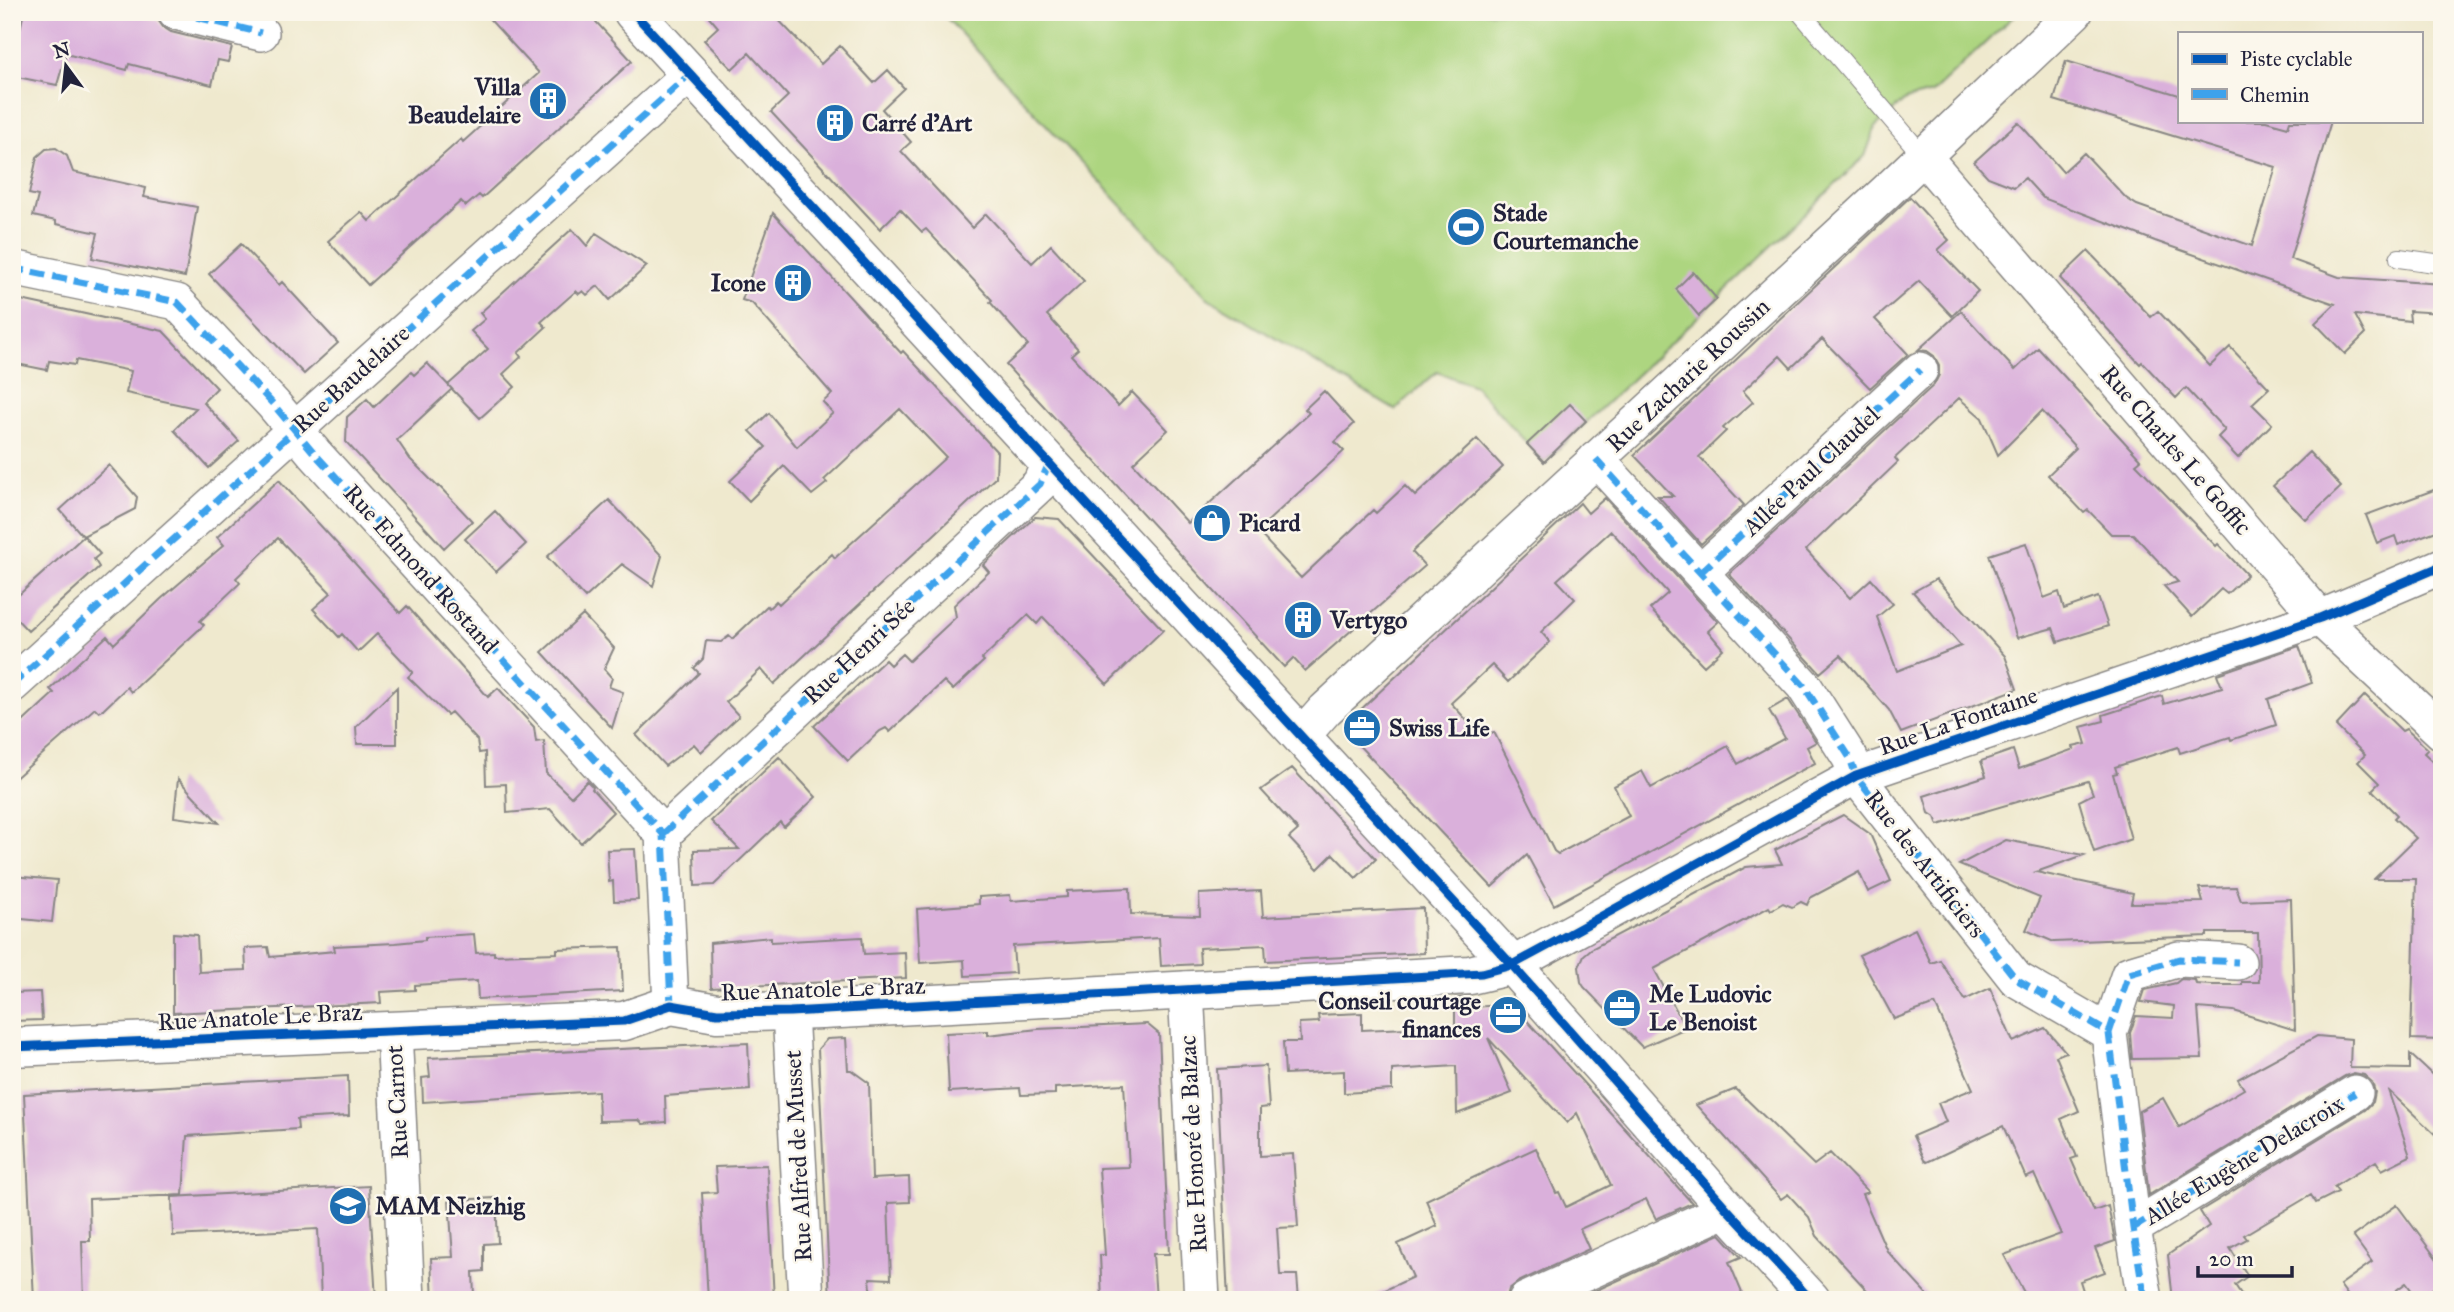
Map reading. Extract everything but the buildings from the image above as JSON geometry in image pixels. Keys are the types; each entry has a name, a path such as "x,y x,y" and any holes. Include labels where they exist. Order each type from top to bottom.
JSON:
{"main road":[{"path":"633,12 1511,965 1811,1300"},
{"name":"Rue Anatole Le Braz","path":"12,1047 624,1020 671,1005 717,1013 790,1012 1470,975 1511,965"}],"street":[{"path":"176,12 261,33"},
{"name":"Rue Zacharie Roussin","path":"1301,737 1325,710 2075,12"},
{"name":"Rue Baudelaire","path":"12,685 690,74"},
{"name":"Rue Charles Le Goffic","path":"1923,156 2320,618 2442,732"},
{"name":"Rue Edmond Rostand","path":"12,268 177,302 663,834"},
{"name":"Allée Paul Claudel","path":"1701,572 1920,370"},
{"name":"Rue des Artificiers","path":"1596,459 1804,686 1850,758 1856,776 2016,979 2109,1032"},
{"name":"Rue Henri Sée","path":"663,834 1040,484 1049,463"},
{"name":"Rue La Fontaine","path":"1511,965 1856,776 2320,618 2442,566"},
{"path":"663,834 671,1005"},
{"path":"2145,1300 2133,1228 2109,1032 2129,974 2179,959 2238,962"},
{"name":"Rue Honoré de Balzac","path":"1186,989 1202,1300"},
{"name":"Rue Alfred de Musset","path":"790,1012 806,1300"},
{"name":"Rue Carnot","path":"394,1030 407,1300"},
{"name":"Allée Eugène Delacroix","path":"2133,1228 2355,1093"},
{"path":"1526,1300 1727,1209"}],"lane":[{"path":"1800,12 1923,156"},
{"path":"2399,258 2442,264"}],"green space":[{"name":"Stade Courtemanche","path":"941,12 2018,12 1932,93 1905,100 1876,126 1865,156 1544,462 1475,386 1437,372 1395,410 1208,298"}],"marked path":[{"path":"176,12 261,33"},
{"path":"12,685 690,74"},
{"path":"12,268 177,302 663,834 671,1005"},
{"path":"1701,572 1920,370"},
{"path":"1596,459 1804,686 1850,758 1856,776 2016,979 2109,1033 2133,1228 2145,1300"},
{"path":"663,834 1040,484 1049,463"},
{"path":"2109,1033 2129,974 2179,959 2238,962"},
{"path":"2133,1228 2355,1093"}],"cycle path":[{"path":"633,12 1512,965 1811,1300"},
{"path":"12,1047 624,1021 671,1005 717,1013 790,1012 1482,973 1512,965 1856,776 2320,618 2442,566"}],"place":[{"name":"Villa Beaudelaire","path":"548,101"},
{"name":"Carré d'Art","path":"835,123"},
{"name":"Stade Courtemanche","path":"1466,227"},
{"name":"Icone","path":"793,283"},
{"name":"Picard","path":"1212,523"},
{"name":"Vertygo","path":"1303,620"},
{"name":"Swiss Life","path":"1362,728"},
{"name":"Me Ludovic Le Benoist","path":"1622,1008"},
{"name":"Conseil courtage finances","path":"1508,1015"},
{"name":"MAM Neizhig","path":"348,1206"}]}
